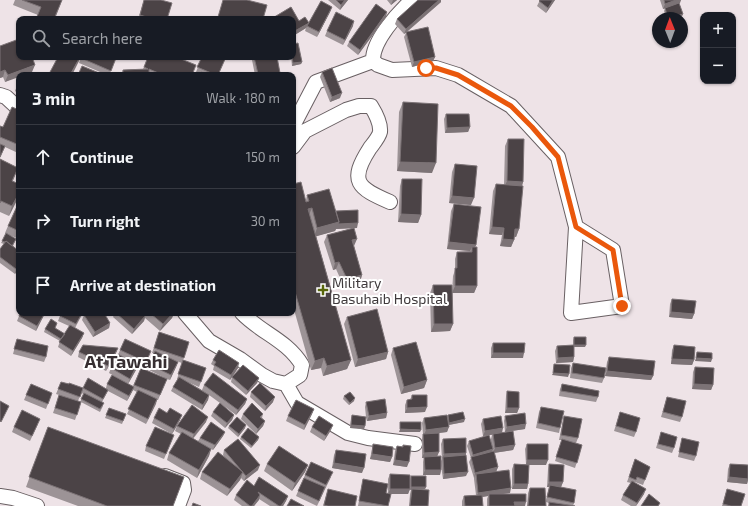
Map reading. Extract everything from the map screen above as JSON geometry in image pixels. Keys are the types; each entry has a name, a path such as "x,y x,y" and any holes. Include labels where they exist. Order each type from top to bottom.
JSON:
{"street":[{"path":"373,61 373,54 394,17 412,0"},
{"path":"296,120 316,82 373,61"},
{"path":"373,61 378,65 392,70 436,68 446,70 458,75 511,106 558,157 576,227 571,313 622,306 613,250 576,227"},
{"path":"0,95 6,97 16,106"},
{"path":"296,143 305,131 346,110 359,106 371,106 379,124 380,134 358,170 359,181 366,191 390,202"},
{"path":"187,316 209,342 240,359 273,381 286,384 300,375 302,365 297,357 280,340 246,316"},
{"path":"286,384 297,403 348,433 368,438 415,444"},
{"path":"153,471 183,483 184,490 178,506"},
{"path":"0,496 13,498 37,506"}],"building":[{"path":"22,0 62,0 55,16 37,16 41,7"},
{"path":"144,0 161,0 172,3 168,16 140,15"},
{"path":"223,0 247,0 267,5 264,16 218,16"},
{"path":"336,0 345,0 341,5"},
{"path":"418,0 439,0 406,29 397,19"},
{"path":"553,0 548,8 539,1"},
{"path":"664,0 676,0 665,4"},
{"path":"321,1 332,7 319,32 307,26"},
{"path":"679,3 682,12 666,12 665,8"},
{"path":"376,4 387,12 360,50 349,42"},
{"path":"291,7 299,21 305,17 309,23 296,30 296,16 276,16"},
{"path":"336,12 354,21 345,40 327,31"},
{"path":"428,27 435,57 414,62 406,32"},
{"path":"16,40 16,60 33,60 35,65 8,75 5,70 0,72 0,46"},
{"path":"296,43 298,43 302,62 293,63 292,60 296,60"},
{"path":"56,60 78,60 72,72 50,72"},
{"path":"86,60 115,60 111,71"},
{"path":"147,60 184,60 196,65 193,72 156,72 149,69 149,72 123,72 123,70 148,69 144,67"},
{"path":"200,60 225,60 219,72 209,72 197,67"},
{"path":"255,60 278,60 280,72 258,72"},
{"path":"82,66 97,72 79,72"},
{"path":"332,68 342,93 332,97 322,72"},
{"path":"403,102 438,104 436,163 400,162"},
{"path":"12,107 16,109 16,144 0,137 0,126 3,127"},
{"path":"446,114 469,114 470,127 447,128"},
{"path":"508,139 524,139 523,182 507,181"},
{"path":"0,144 5,146 0,157"},
{"path":"0,159 16,167 16,172 12,181 16,183 16,199 12,206 1,201 0,203"},
{"path":"455,164 477,166 474,198 452,196"},
{"path":"402,179 422,179 421,215 401,214"},
{"path":"301,182 306,202 309,201 307,195 329,189 339,222 317,228 312,208 308,209 351,360 327,366 324,358 315,361 296,295 296,183"},
{"path":"496,184 523,186 519,229 515,229 514,240 503,239 504,228 492,227"},
{"path":"454,204 481,207 476,245 449,242"},
{"path":"16,209 16,230 8,226"},
{"path":"358,210 358,223 338,224 339,222 336,211"},
{"path":"354,228 357,239 352,240 362,275 347,279 339,262 335,263 327,235"},
{"path":"6,233 16,239 12,246 6,241 2,241"},
{"path":"6,241 16,249 16,269 0,257 0,249"},
{"path":"472,247 477,247 477,286 455,286 457,252 472,252"},
{"path":"433,285 452,285 453,324 434,324"},
{"path":"672,299 696,301 694,314 671,312"},
{"path":"377,309 388,352 358,359 347,317"},
{"path":"19,316 43,316 37,326"},
{"path":"60,316 80,316 76,324"},
{"path":"85,316 106,316 110,323 95,332"},
{"path":"119,316 145,316 134,329"},
{"path":"154,316 170,316 163,324"},
{"path":"51,319 57,323 55,328 65,334 61,339 45,329"},
{"path":"70,325 84,333 73,351 59,342"},
{"path":"159,332 189,342 184,358 154,348"},
{"path":"574,337 586,337 586,345 574,345"},
{"path":"17,339 48,346 46,357 14,349"},
{"path":"125,339 151,351 146,362 120,350"},
{"path":"416,342 427,380 404,387 393,348"},
{"path":"493,343 525,343 524,353 493,353"},
{"path":"83,345 118,348 108,366 79,352"},
{"path":"574,345 574,357 558,358 557,346"},
{"path":"674,345 695,347 694,360 672,359"},
{"path":"219,350 239,363 231,375 214,365 216,362 213,360"},
{"path":"155,351 178,362 171,375 148,364"},
{"path":"697,352 712,353 712,359 696,358"},
{"path":"118,354 137,365 130,379 111,368"},
{"path":"609,357 655,361 653,376 607,371"},
{"path":"183,360 206,368 201,382 178,374"},
{"path":"573,363 606,368 604,378 572,373"},
{"path":"554,364 570,365 569,374 553,373"},
{"path":"243,365 259,378 248,391 232,377"},
{"path":"695,367 714,368 713,385 694,384"},
{"path":"141,368 167,379 160,395 134,385"},
{"path":"213,373 247,399 238,410 204,385"},
{"path":"112,375 134,387 129,396 107,384"},
{"path":"179,377 209,395 203,405 173,387"},
{"path":"88,378 108,390 103,399 83,388"},
{"path":"61,382 83,388 80,397 58,389"},
{"path":"260,383 275,397 266,406 251,392"},
{"path":"31,384 52,393 48,404 26,395"},
{"path":"562,384 599,391 598,397 561,391"},
{"path":"138,390 157,399 148,419 128,409"},
{"path":"507,391 519,392 519,408 507,408"},
{"path":"350,392 355,398 350,403 344,396"},
{"path":"84,393 104,403 100,409 81,399"},
{"path":"59,395 81,402 77,415 55,408"},
{"path":"412,395 427,395 427,407 407,408 407,400 412,399"},
{"path":"667,397 686,401 682,417 663,412"},
{"path":"385,399 387,413 369,416 366,402"},
{"path":"296,400 314,409 305,425 288,416"},
{"path":"0,401 9,406 1,422 0,421"},
{"path":"220,403 234,415 227,423 213,412"},
{"path":"252,403 263,414 260,417 265,421 258,429 243,414"},
{"path":"192,405 208,417 194,434 177,426"},
{"path":"541,407 564,411 560,428 538,423"},
{"path":"109,408 126,414 123,421 106,415"},
{"path":"159,408 167,413 170,408 182,415 174,429 154,418"},
{"path":"22,410 40,419 32,436 14,427"},
{"path":"463,412 465,419 449,423 448,415"},
{"path":"620,412 640,418 636,432 616,426"},
{"path":"525,413 526,424 507,427 505,416"},
{"path":"352,415 366,417 365,426 351,425"},
{"path":"447,415 449,427 426,430 424,418"},
{"path":"319,416 333,425 326,436 312,427"},
{"path":"501,416 503,428 485,431 483,419"},
{"path":"564,416 582,419 578,438 561,435"},
{"path":"237,417 246,425 239,434 229,426"},
{"path":"211,422 225,432 215,445 200,438"},
{"path":"400,422 421,422 421,430 400,429"},
{"path":"48,427 184,477 173,506 107,506 29,477"},
{"path":"155,427 174,435 166,454 146,446"},
{"path":"248,428 259,437 252,446 241,437"},
{"path":"513,431 515,445 495,448 493,434"},
{"path":"182,432 211,449 199,470 169,453"},
{"path":"661,432 677,437 674,448 658,444"},
{"path":"439,433 439,452 424,453 423,434"},
{"path":"489,435 493,449 473,455 469,441"},
{"path":"466,438 466,453 444,454 443,439"},
{"path":"682,438 699,442 696,456 679,452"},
{"path":"238,439 260,465 246,476 224,450"},
{"path":"562,439 582,445 577,463 556,457"},
{"path":"373,444 393,447 392,457 372,454"},
{"path":"527,444 548,444 548,460 527,460"},
{"path":"403,445 411,446 409,462 395,460 397,446 403,447"},
{"path":"279,446 308,465 295,483 267,464"},
{"path":"336,450 366,454 364,468 334,463"},
{"path":"494,451 498,467 475,473 471,457"},
{"path":"218,452 243,472 230,489 202,472"},
{"path":"466,455 468,472 444,474 443,457"},
{"path":"441,456 441,470 425,470 424,457"},
{"path":"635,459 650,467 645,480 637,477 636,480 629,477"},
{"path":"311,462 333,472 326,485 305,475"},
{"path":"514,464 529,465 528,484 514,484"},
{"path":"549,464 564,465 563,482 549,482"},
{"path":"730,464 748,465 748,479 729,477"},
{"path":"509,470 511,488 478,493 476,474"},
{"path":"390,474 410,475 410,489 390,489"},
{"path":"411,476 426,476 426,487 411,487"},
{"path":"259,477 288,496 281,506 258,492 260,495 252,506 236,495 247,480 254,486"},
{"path":"304,478 325,487 319,501 298,491"},
{"path":"363,479 388,484 386,493 391,494 388,506 359,501"},
{"path":"632,481 646,489 637,503 623,495"},
{"path":"550,485 576,490 574,503 547,497"},
{"path":"530,488 545,488 546,506 528,506"},
{"path":"328,489 357,496 355,506 324,505"},
{"path":"412,489 429,490 428,506 410,506"},
{"path":"727,489 745,494 741,506 723,504"},
{"path":"489,494 526,494 526,502 514,502 515,506 489,506"},
{"path":"649,494 660,503 658,506 641,506"},
{"path":"482,495 483,506 465,506 464,496"},
{"path":"291,499 304,506 287,506"},
{"path":"549,502 575,506 549,506"},
{"path":"193,503 201,506 192,506"}],"place":[{"name":"Military Basuhaib Hospital","path":"323,290"}],"district":[{"name":"At Tawahi","path":"126,361"}],"route":[{"path":"426,68 446,70 458,75 511,106 532,127 558,157 576,227 613,250 622,306"}]}
